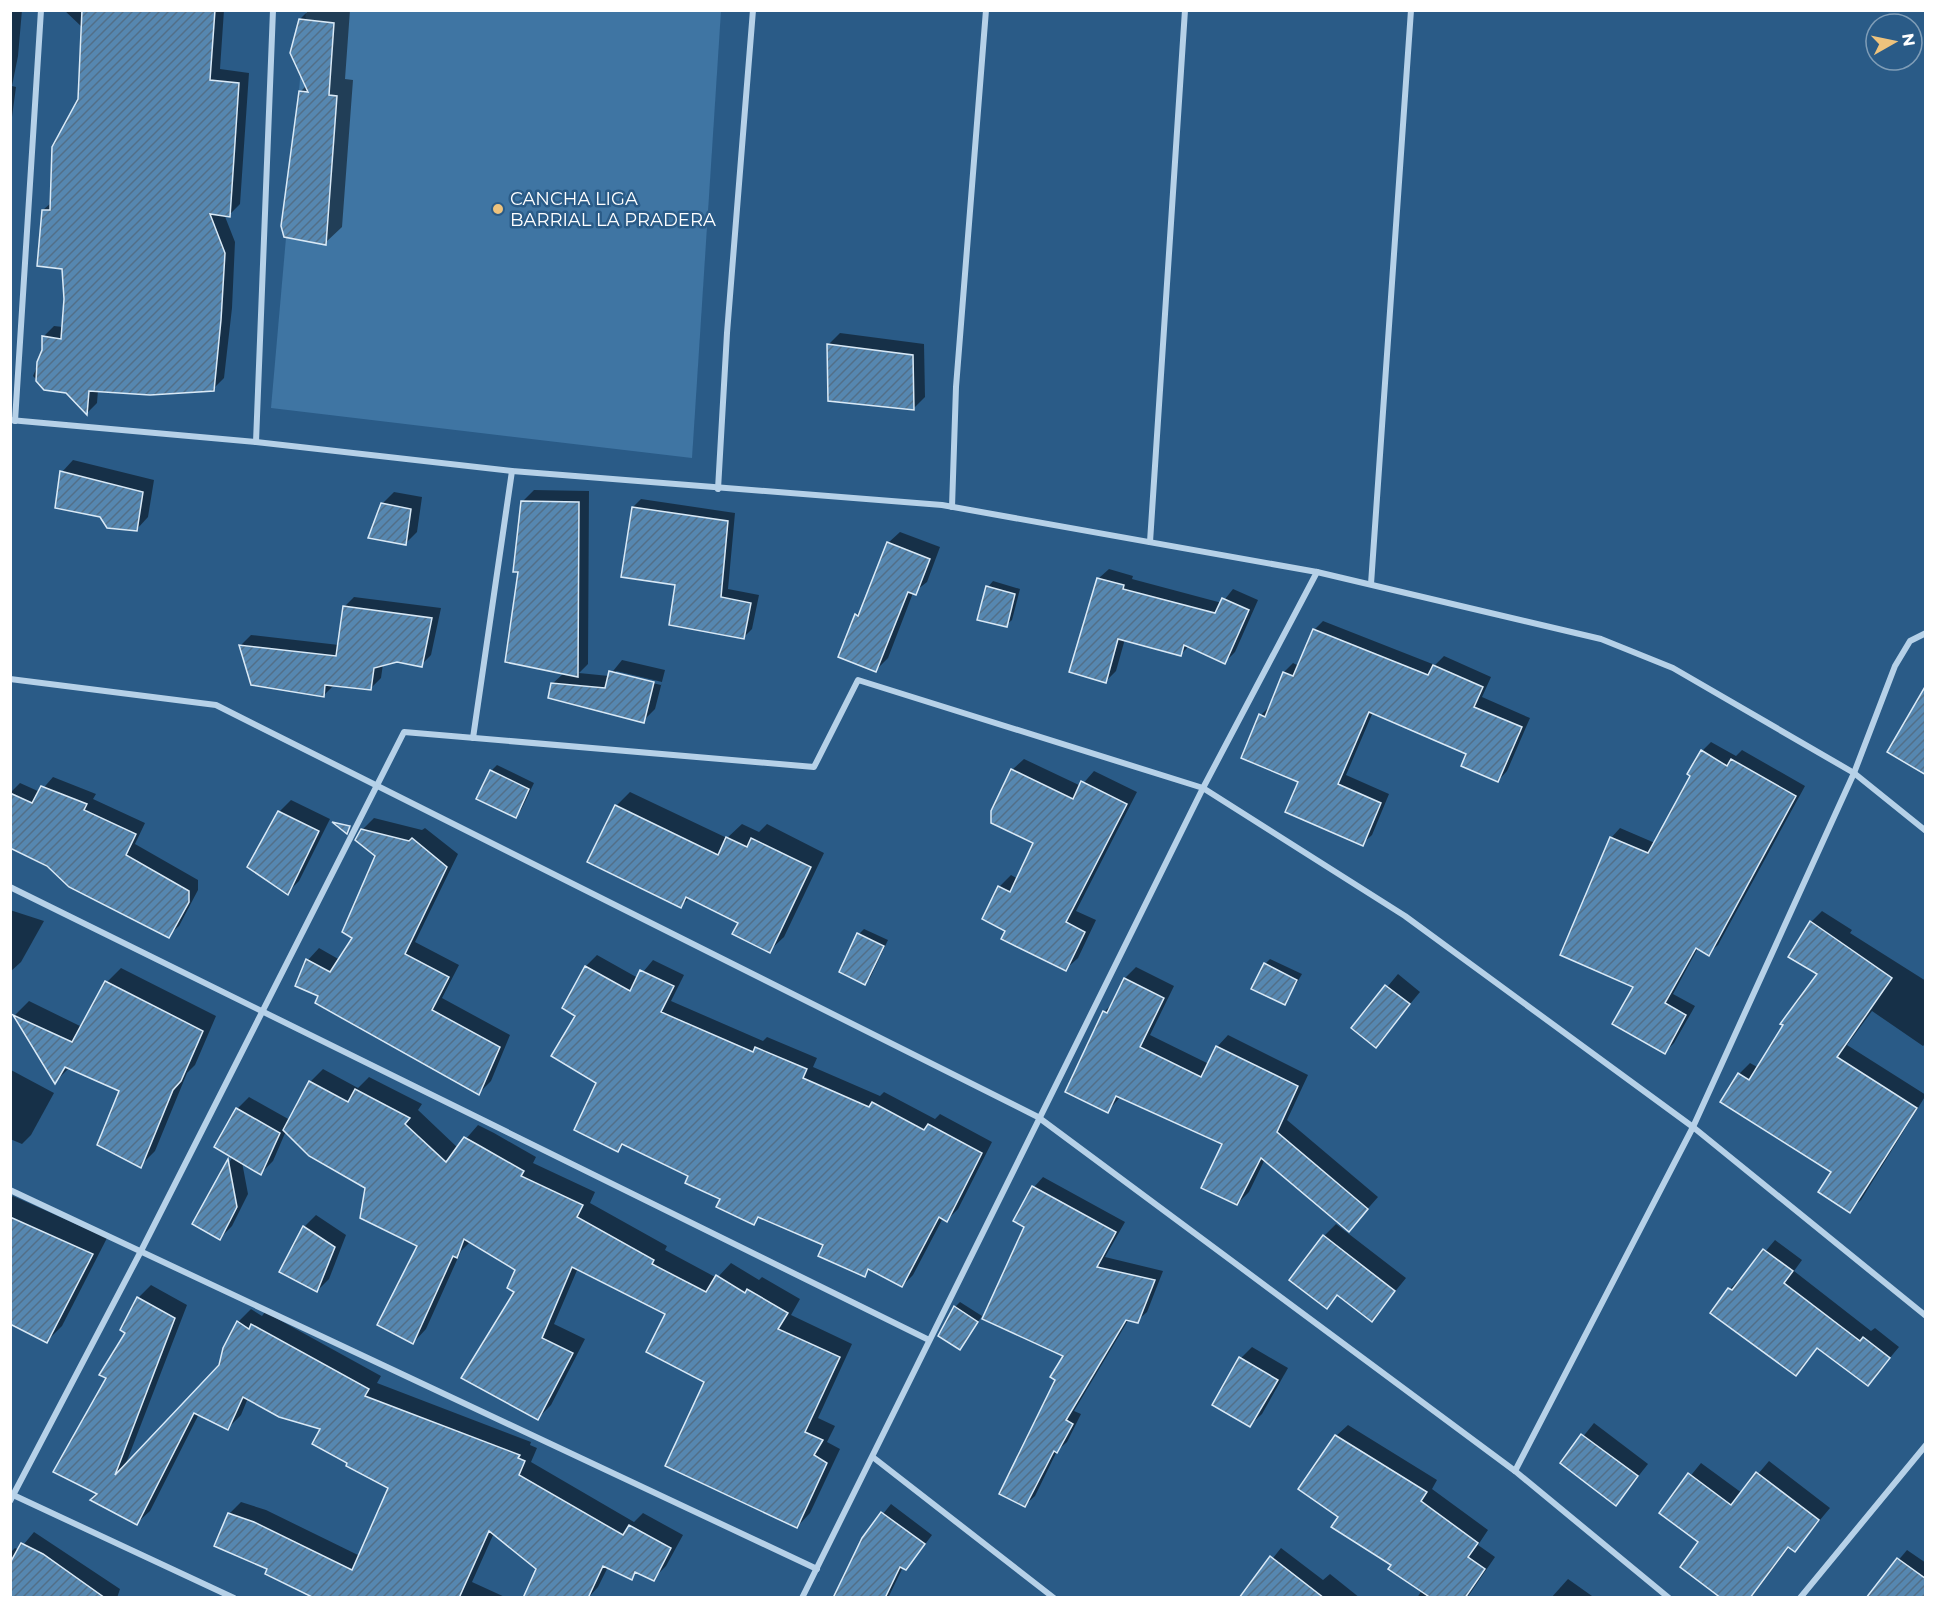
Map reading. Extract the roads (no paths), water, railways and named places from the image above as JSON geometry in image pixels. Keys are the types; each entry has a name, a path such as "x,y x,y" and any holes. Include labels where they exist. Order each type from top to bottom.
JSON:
{"street":[{"path":"41,10 13,421 256,442 512,471 952,507 1317,572 1601,639 1673,668 1854,773 1926,831"},
{"path":"256,442 273,10"},
{"path":"718,489 727,333 753,10"},
{"path":"952,507 956,387 986,10"},
{"path":"1150,542 1185,10"},
{"path":"1371,584 1411,10"},
{"path":"473,738 512,471"},
{"path":"802,1598 874,1458 1038,1117 1203,788 1317,572"},
{"path":"1515,1471 1694,1127 1854,773 1895,666 1910,641 1926,633"},
{"path":"10,679 216,705 1038,1117 1515,1471 1669,1598"},
{"path":"234,1598 11,1497 141,1251 404,732 814,767 858,680 1203,788 1405,916 1694,1127 1926,1316"},
{"path":"10,887 264,1010 929,1340"},
{"path":"10,1190 817,1569"},
{"path":"1800,1598 1926,1444"},
{"path":"874,1458 1054,1598"}],"place":[{"name":"CANCHA LIGA BARRIAL LA PRADERA","path":"498,209"}]}
